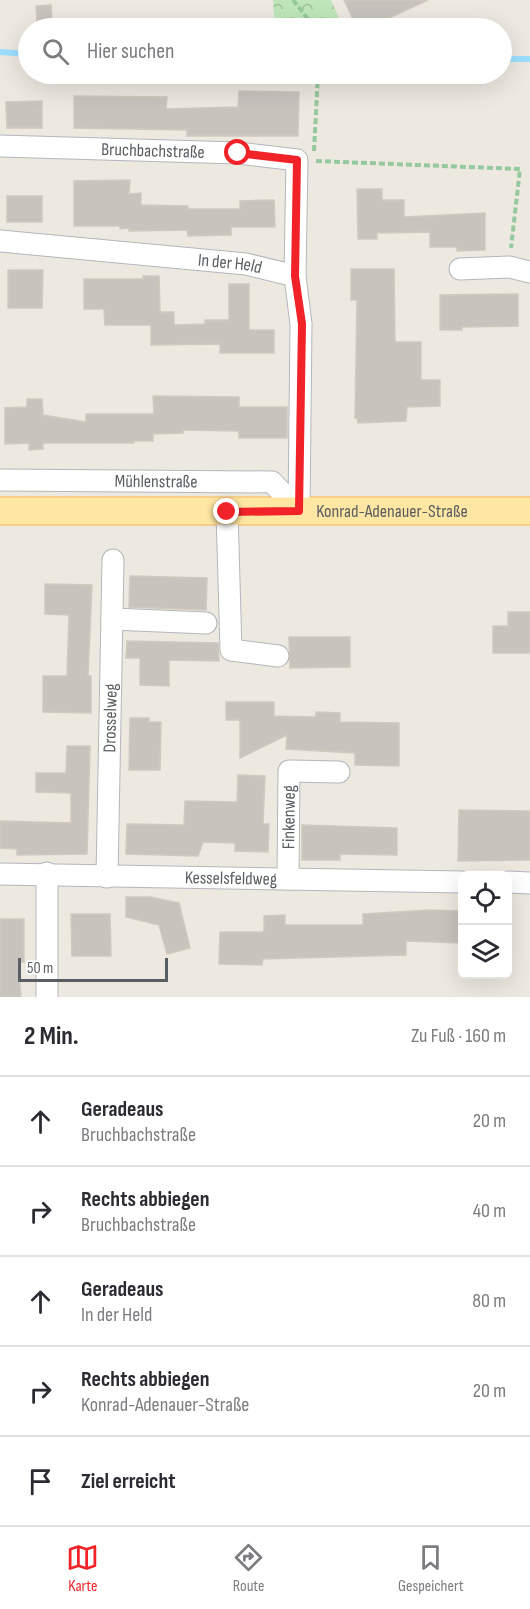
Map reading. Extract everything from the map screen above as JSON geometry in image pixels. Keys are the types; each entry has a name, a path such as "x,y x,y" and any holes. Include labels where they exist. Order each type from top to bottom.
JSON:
{"main road":[{"name":"Konrad-Adenauer-Straße","path":"0,511 530,511"}],"street":[{"name":"Bruchbachstraße","path":"0,146 238,153 306,160"},
{"path":"299,511 302,324 295,276 306,160"},
{"name":"In der Held","path":"0,241 246,264 295,276"},
{"path":"460,269 509,267 530,272"},
{"name":"Mühlenstraße","path":"0,480 272,482 299,511"},
{"path":"227,512 231,650 278,657"},
{"name":"Drosselweg","path":"107,877 113,560"},
{"path":"112,619 206,623"},
{"name":"Finkenweg","path":"288,879 289,771 339,772"},
{"path":"47,873 47,997"},
{"name":"Kesselsfeldweg","path":"0,874 47,873 107,877 458,882"},
{"path":"512,882 530,883"}],"path":[{"path":"293,0 307,18"},
{"path":"317,84 306,160 520,169 509,267"}],"green space":[{"path":"273,0 331,0 339,18 274,18"}],"building":[{"path":"344,0 428,0 389,18 352,18"},
{"path":"51,5 52,18 37,18 36,6"},
{"path":"239,91 299,92 298,136 187,136 187,130 74,128 74,96 167,97 166,109 238,107"},
{"path":"42,101 42,128 7,128 6,102"},
{"path":"130,180 129,194 141,193 141,205 188,206 187,209 240,209 240,201 274,200 275,227 231,227 231,235 188,236 187,230 129,231 129,228 120,229 120,226 74,226 74,181"},
{"path":"357,189 382,189 382,200 404,200 404,217 485,213 485,250 457,251 457,247 430,247 430,232 377,233 377,239 358,239"},
{"path":"7,196 42,196 42,222 7,222"},
{"path":"351,269 394,269 395,342 421,342 421,380 440,380 440,406 407,407 406,421 358,423 355,418 357,300 351,300"},
{"path":"8,270 43,270 42,308 8,308"},
{"path":"143,276 159,276 160,312 174,312 174,325 205,324 205,320 229,320 229,284 249,284 249,330 274,330 274,353 220,353 220,344 151,345 151,325 105,325 104,309 84,309 84,279 143,279"},
{"path":"518,294 518,326 462,327 462,330 440,330 440,295"},
{"path":"153,396 239,397 239,407 287,407 287,438 239,438 239,431 183,430 183,433 153,434 153,441 134,441 134,443 43,443 43,449 29,450 29,443 5,444 5,408 27,407 27,399 42,399 43,415 86,422 86,414 154,414"},
{"path":"130,576 207,578 206,610 129,607"},
{"path":"45,584 92,585 88,676 91,676 91,713 43,712 43,676 67,676 69,615 45,614"},
{"path":"508,612 530,612 530,653 493,653 493,626 508,626"},
{"path":"289,637 350,637 350,667 290,668"},
{"path":"127,641 218,643 219,661 169,660 169,686 140,685 140,658 126,658"},
{"path":"226,702 274,702 274,716 316,717 316,712 340,713 340,722 399,723 399,766 355,765 355,753 286,749 287,735 240,758 240,720 226,720"},
{"path":"130,718 149,718 149,722 161,722 160,770 129,770"},
{"path":"67,746 90,746 87,854 17,855 17,849 0,848 0,821 71,823 71,793 36,792 36,773 66,773"},
{"path":"238,775 265,776 263,824 269,824 268,852 235,851 235,843 203,842 198,856 126,854 127,824 184,825 185,801 237,802"},
{"path":"459,810 530,811 530,860 458,861"},
{"path":"302,825 397,828 397,855 340,854 340,860 302,860"},
{"path":"126,897 150,897 179,903 190,948 167,954 159,925 126,917"},
{"path":"458,911 458,943 406,941 406,955 263,959 262,965 219,964 220,932 264,932 264,916 285,915 285,925 363,925 363,914"},
{"path":"71,914 110,914 111,956 72,956"},
{"path":"0,919 24,919 24,962 18,962 21,997 0,997"}],"waterway":[{"path":"0,52 18,53"},
{"path":"512,59 530,59"}],"route":[{"path":"227,512 299,511 302,324 295,276 297,160 238,153"}]}
